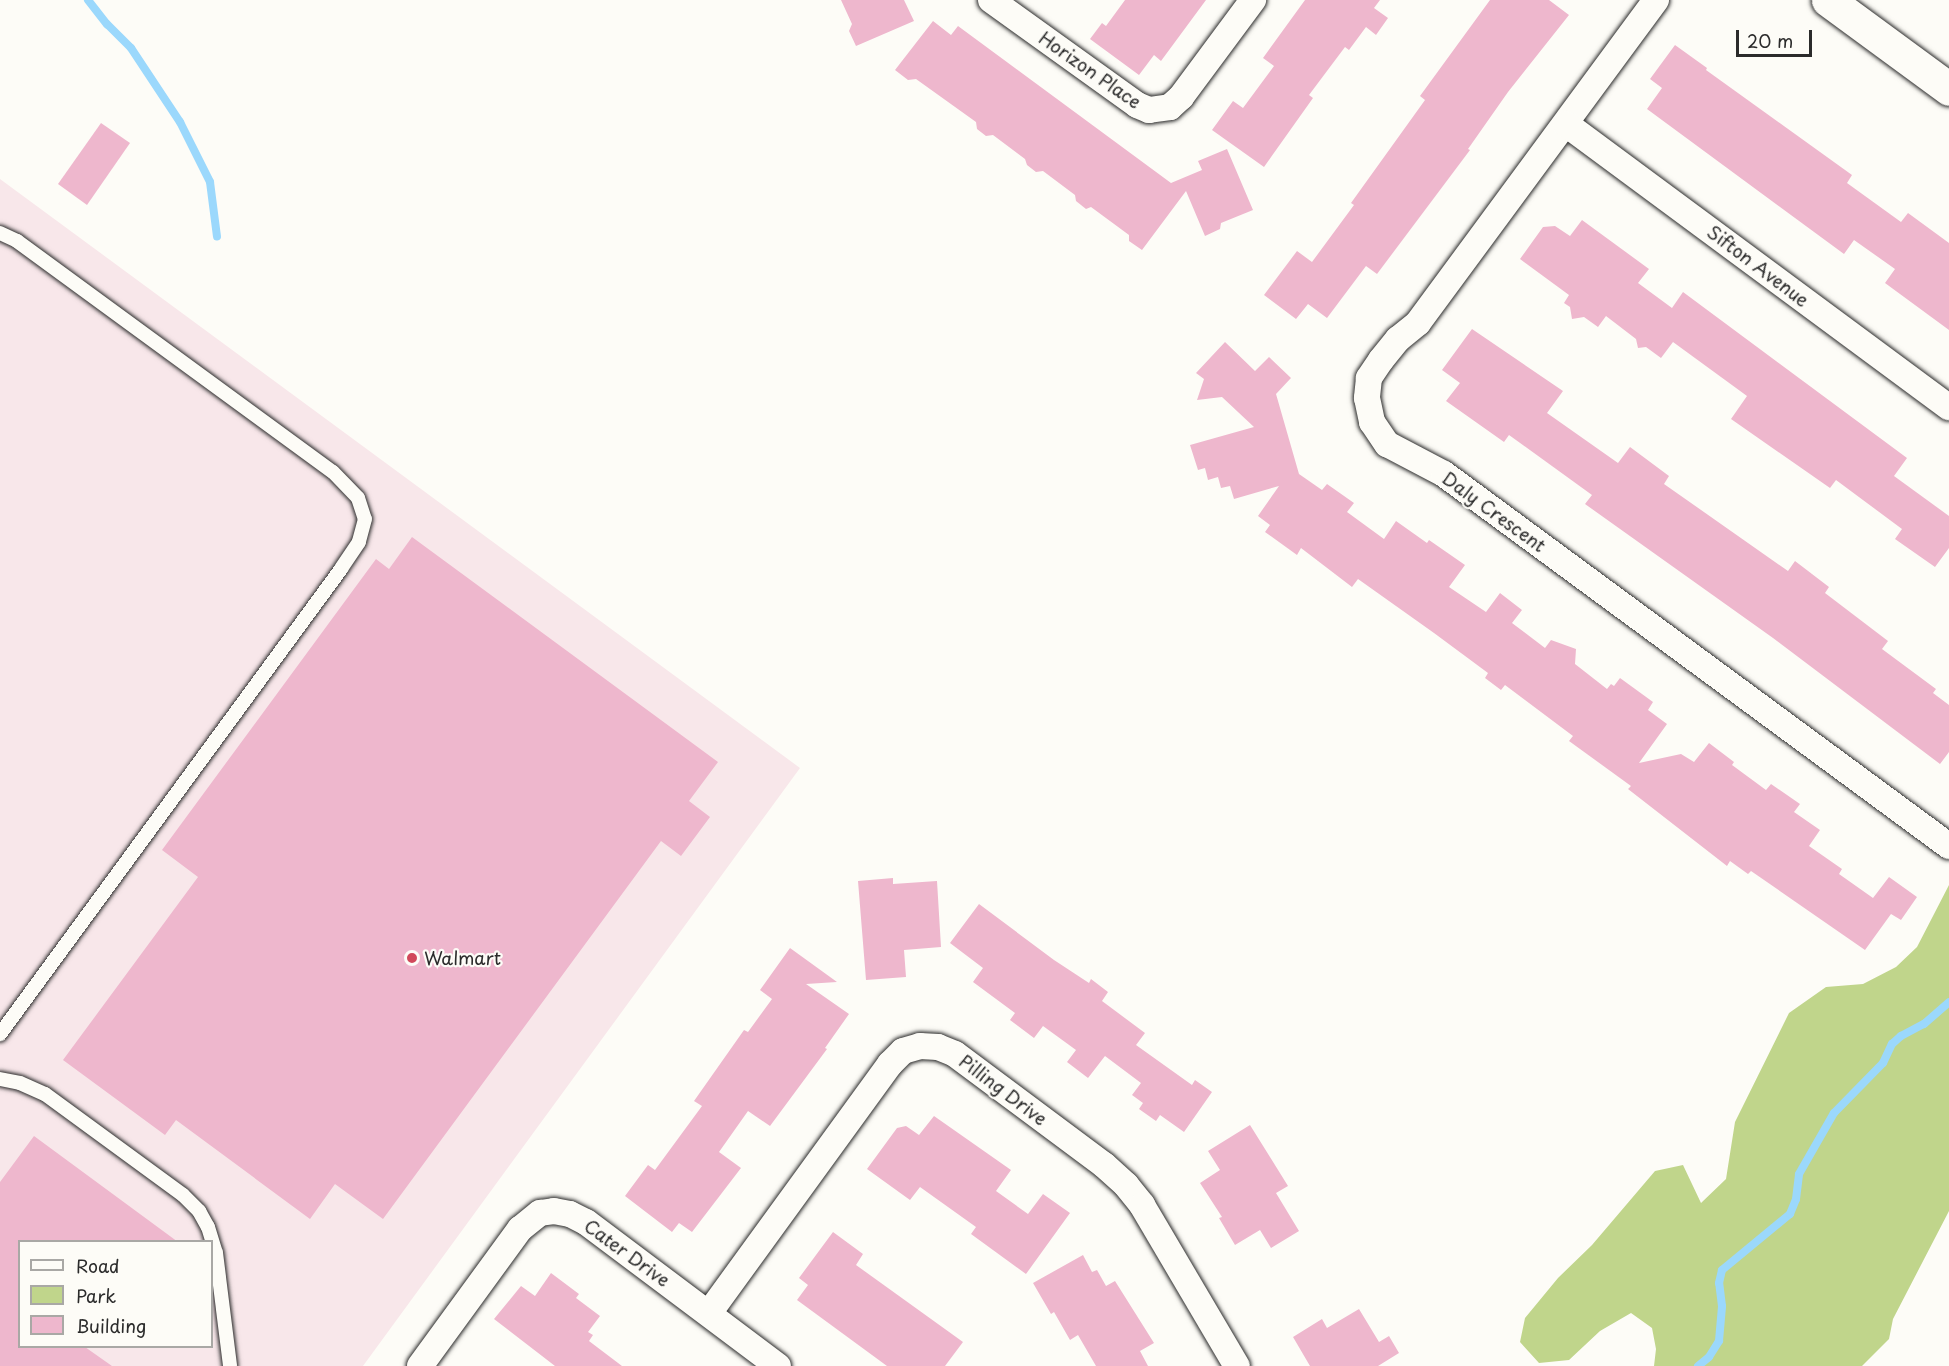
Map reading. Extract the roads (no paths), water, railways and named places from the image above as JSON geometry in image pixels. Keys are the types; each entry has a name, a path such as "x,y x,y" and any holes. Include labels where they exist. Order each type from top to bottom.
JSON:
{"street":[{"name":"Horizon Place","path":"991,0 1137,105 1149,110 1170,107 1181,97 1254,0"},
{"name":"Daly Crescent","path":"1656,0 1418,323 1398,339 1380,360 1369,378 1366,398 1372,422 1387,444 1444,474 1949,846"},
{"path":"1828,0 1949,89"},
{"name":"Sifton Avenue","path":"1566,124 1949,407"},
{"name":"Pilling Drive","path":"710,1314 890,1064 903,1051 920,1046 938,1047 955,1054 1104,1165 1126,1185 1146,1212 1237,1366"},
{"name":"Cater Drive","path":"420,1366 520,1229 540,1213 554,1211 570,1214 586,1222 778,1366"}],"lane":[{"path":"0,233 17,242 333,472 357,498 365,519 365,530 341,569 0,1034"},
{"path":"0,1079 20,1083 45,1094 183,1195 199,1211 212,1240"},
{"path":"213,1243 230,1366"}],"waterway":[{"path":"88,0 107,24 131,48 180,122 210,182 217,237"},
{"path":"1698,1366 1709,1357 1719,1341 1722,1306 1719,1283 1722,1270 1790,1214 1796,1199 1799,1174 1834,1113 1883,1063 1892,1044 1901,1036 1924,1024 1949,1002"}],"place":[{"name":"Walmart","path":"412,958"}]}
